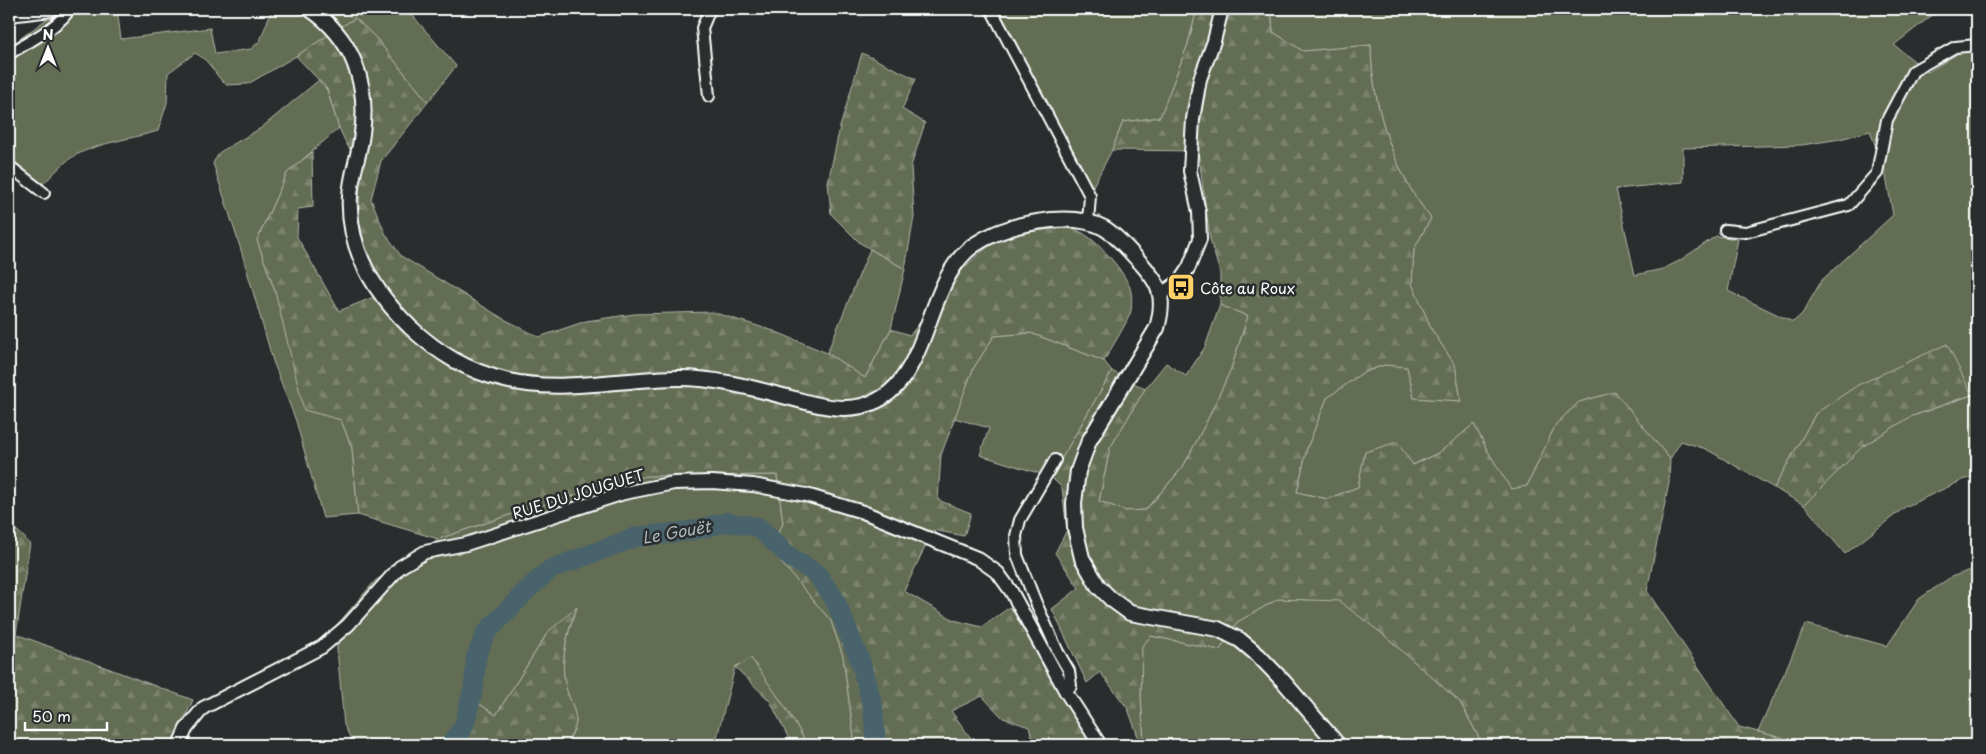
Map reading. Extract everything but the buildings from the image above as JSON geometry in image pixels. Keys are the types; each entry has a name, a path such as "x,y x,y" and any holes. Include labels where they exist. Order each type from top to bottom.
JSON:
{"main road":[{"path":"9,14 51,9"},
{"path":"310,9 322,17 342,38 353,59 361,83 364,109 362,135 353,172 350,198 352,227 364,267 379,292 399,316 445,356 476,371 507,381 576,385 680,378 732,383 822,406 846,408 868,404 888,394 903,376 927,330 943,282 960,256 976,244 1000,233 1032,223 1063,218 1088,222 1102,227 1114,235 1142,264 1161,294 1162,309 1157,328 1089,441 1078,471 1074,503 1075,528 1082,558 1098,586 1111,599 1130,613 1218,629 1240,640 1259,656 1284,682 1338,745"}],"street":[{"path":"9,54 52,26 67,14 69,9"},
{"path":"709,96 702,28 710,9"},
{"path":"991,9 1090,196 1088,222"},
{"path":"1161,294 1179,282 1188,267 1200,239 1199,212 1190,171 1193,119 1200,79 1214,41 1222,9"},
{"path":"1725,230 1746,232 1849,205 1877,173 1887,120 1913,70 1955,47 1977,45"},
{"path":"9,166 44,193"},
{"path":"1055,460 1020,520 1016,536 1017,555 1036,603 1058,652 1069,671 1071,686 1066,692"},
{"name":"RUE DU JOUGUET","path":"179,745 186,729 203,708 322,647 348,626 400,568 425,552 466,544 624,494 674,483 712,482 753,485 806,495 863,512 977,558 998,573 1011,591 1066,692 1100,745"}],"green space":[{"path":"60,9 117,9 121,39 210,28 215,54 251,49 260,41 272,9 407,9 456,66 428,102 375,37 355,18 248,84 226,85 209,64 195,53 168,73 167,103 158,131 106,144 76,155 43,184 9,157 9,47"},
{"path":"997,9 1197,9 1188,44 1160,117 1123,122 1112,150 1092,188"},
{"path":"1197,9 1271,9 1273,32 1303,51 1371,45 1377,99 1387,136 1409,186 1431,218 1414,249 1412,284 1432,330 1455,365 1461,401 1414,398 1407,367 1384,365 1362,373 1327,398 1307,448 1297,492 1327,499 1358,487 1365,452 1397,442 1413,465 1440,452 1474,424 1487,450 1511,489 1527,486 1556,424 1579,402 1615,392 1670,459 1669,483 1647,591 1739,727 1809,745 1483,745 1460,702 1384,635 1339,601 1278,599 1237,622 1220,650 1151,636 1142,646 1141,696 1144,745 1141,745 1128,709 1100,672 1087,683 1052,609 1079,588 1055,553 1067,530 1062,488 1051,477 1112,371 1145,389 1110,448 1099,501 1126,511 1146,510 1183,467 1231,369 1248,316 1220,305 1220,273 1210,239 1198,151 1112,150 1123,122 1160,117 1188,44"},
{"path":"1271,9 1940,9 1894,45 1928,72 1962,51 1977,49 1977,175 1975,177 1977,188 1977,476 1963,480 1905,507 1845,554 1804,505 1863,446 1910,417 1972,395 1816,413 1774,488 1706,449 1681,441 1670,459 1615,393 1579,402 1556,424 1527,486 1511,490 1474,424 1440,452 1412,465 1365,452 1358,487 1327,499 1297,492 1307,448 1327,398 1362,373 1384,365 1407,367 1414,398 1461,401 1455,365 1432,330 1412,284 1414,249 1431,218 1409,186 1387,136 1377,99 1371,45 1303,51 1273,32","holes":["1870,131 1885,171 1893,215 1822,280 1802,314 1793,322 1728,291 1738,239 1716,236 1679,261 1663,269 1635,275 1616,189 1683,182 1683,148 1802,145 1840,139"]},
{"path":"355,18 375,37 428,102 381,161 371,199 385,233 401,256 502,318 539,337 586,321 634,314 712,312 774,331 827,353 865,378 891,329 910,335 954,279 980,253 994,243 1009,236 1022,233 1050,229 1073,229 1089,237 1098,245 1114,262 1127,280 1130,288 1132,299 1131,311 1123,328 1104,361 1031,333 994,336 973,369 941,455 938,500 971,513 964,536 933,530 904,591 954,620 982,627 1010,607 1066,699 1088,740 1083,745 1038,745 1033,741 1029,727 1003,718 982,696 951,711 973,741 979,745 855,745 843,656 831,621 769,548 783,524 777,475 646,476 524,510 438,539 358,515 352,448 341,420 304,410 275,291 257,240 287,173 312,152 313,207 298,209 297,237 339,311 384,293 366,255 359,220 360,163 347,145 339,128 327,89 296,56"},
{"path":"862,53 916,79 902,109 925,123 911,166 914,217 905,269 860,243 831,214 828,182 840,127"},
{"path":"319,80 327,90 339,128 287,173 257,240 275,291 341,420 352,448 358,515 323,518 296,421 273,361 241,250 213,163 220,152 261,128"},
{"path":"870,249 905,269 891,329 865,378 827,353"},
{"path":"1220,305 1248,316 1231,369 1183,467 1145,510 1126,511 1099,501 1110,448 1145,389 1166,363 1186,376 1205,347"},
{"path":"1031,333 1104,361 1112,371 1051,477 980,455 989,428 954,418 973,369 994,336"},
{"path":"1947,344 1972,395 1910,417 1863,446 1804,505 1774,488 1816,413 1858,385"},
{"path":"777,475 783,524 769,548 831,621 843,656 855,745 808,745 785,707 751,659 735,667 715,745 567,745 576,721 565,684 564,655 577,608 548,632 496,715 478,703 447,745 354,745 344,725 335,627 375,581 438,539 524,510 646,476"},
{"path":"9,523 30,543 16,634 193,700 173,745 9,745"},
{"path":"1977,568 1977,745 1809,745 1758,732 1806,624 1887,646 1919,599 1951,577"},
{"path":"1278,599 1339,600 1384,635 1460,702 1483,745 1144,745 1141,696 1141,646 1151,636 1220,650 1237,622"},
{"path":"577,607 564,654 566,688 576,720 567,745 447,745 478,703 496,715 548,632"},
{"path":"751,658 785,707 808,745 792,745 770,701 735,667"}],"waterway":[{"name":"Le Gouët","path":"450,745 464,726 474,686 476,657 486,633 527,590 551,569 636,537 690,531 727,522 758,527 790,557 817,574 835,600 861,663 873,707 876,745"}],"place":[{"name":"Côte au Roux","path":"1181,287"}]}
